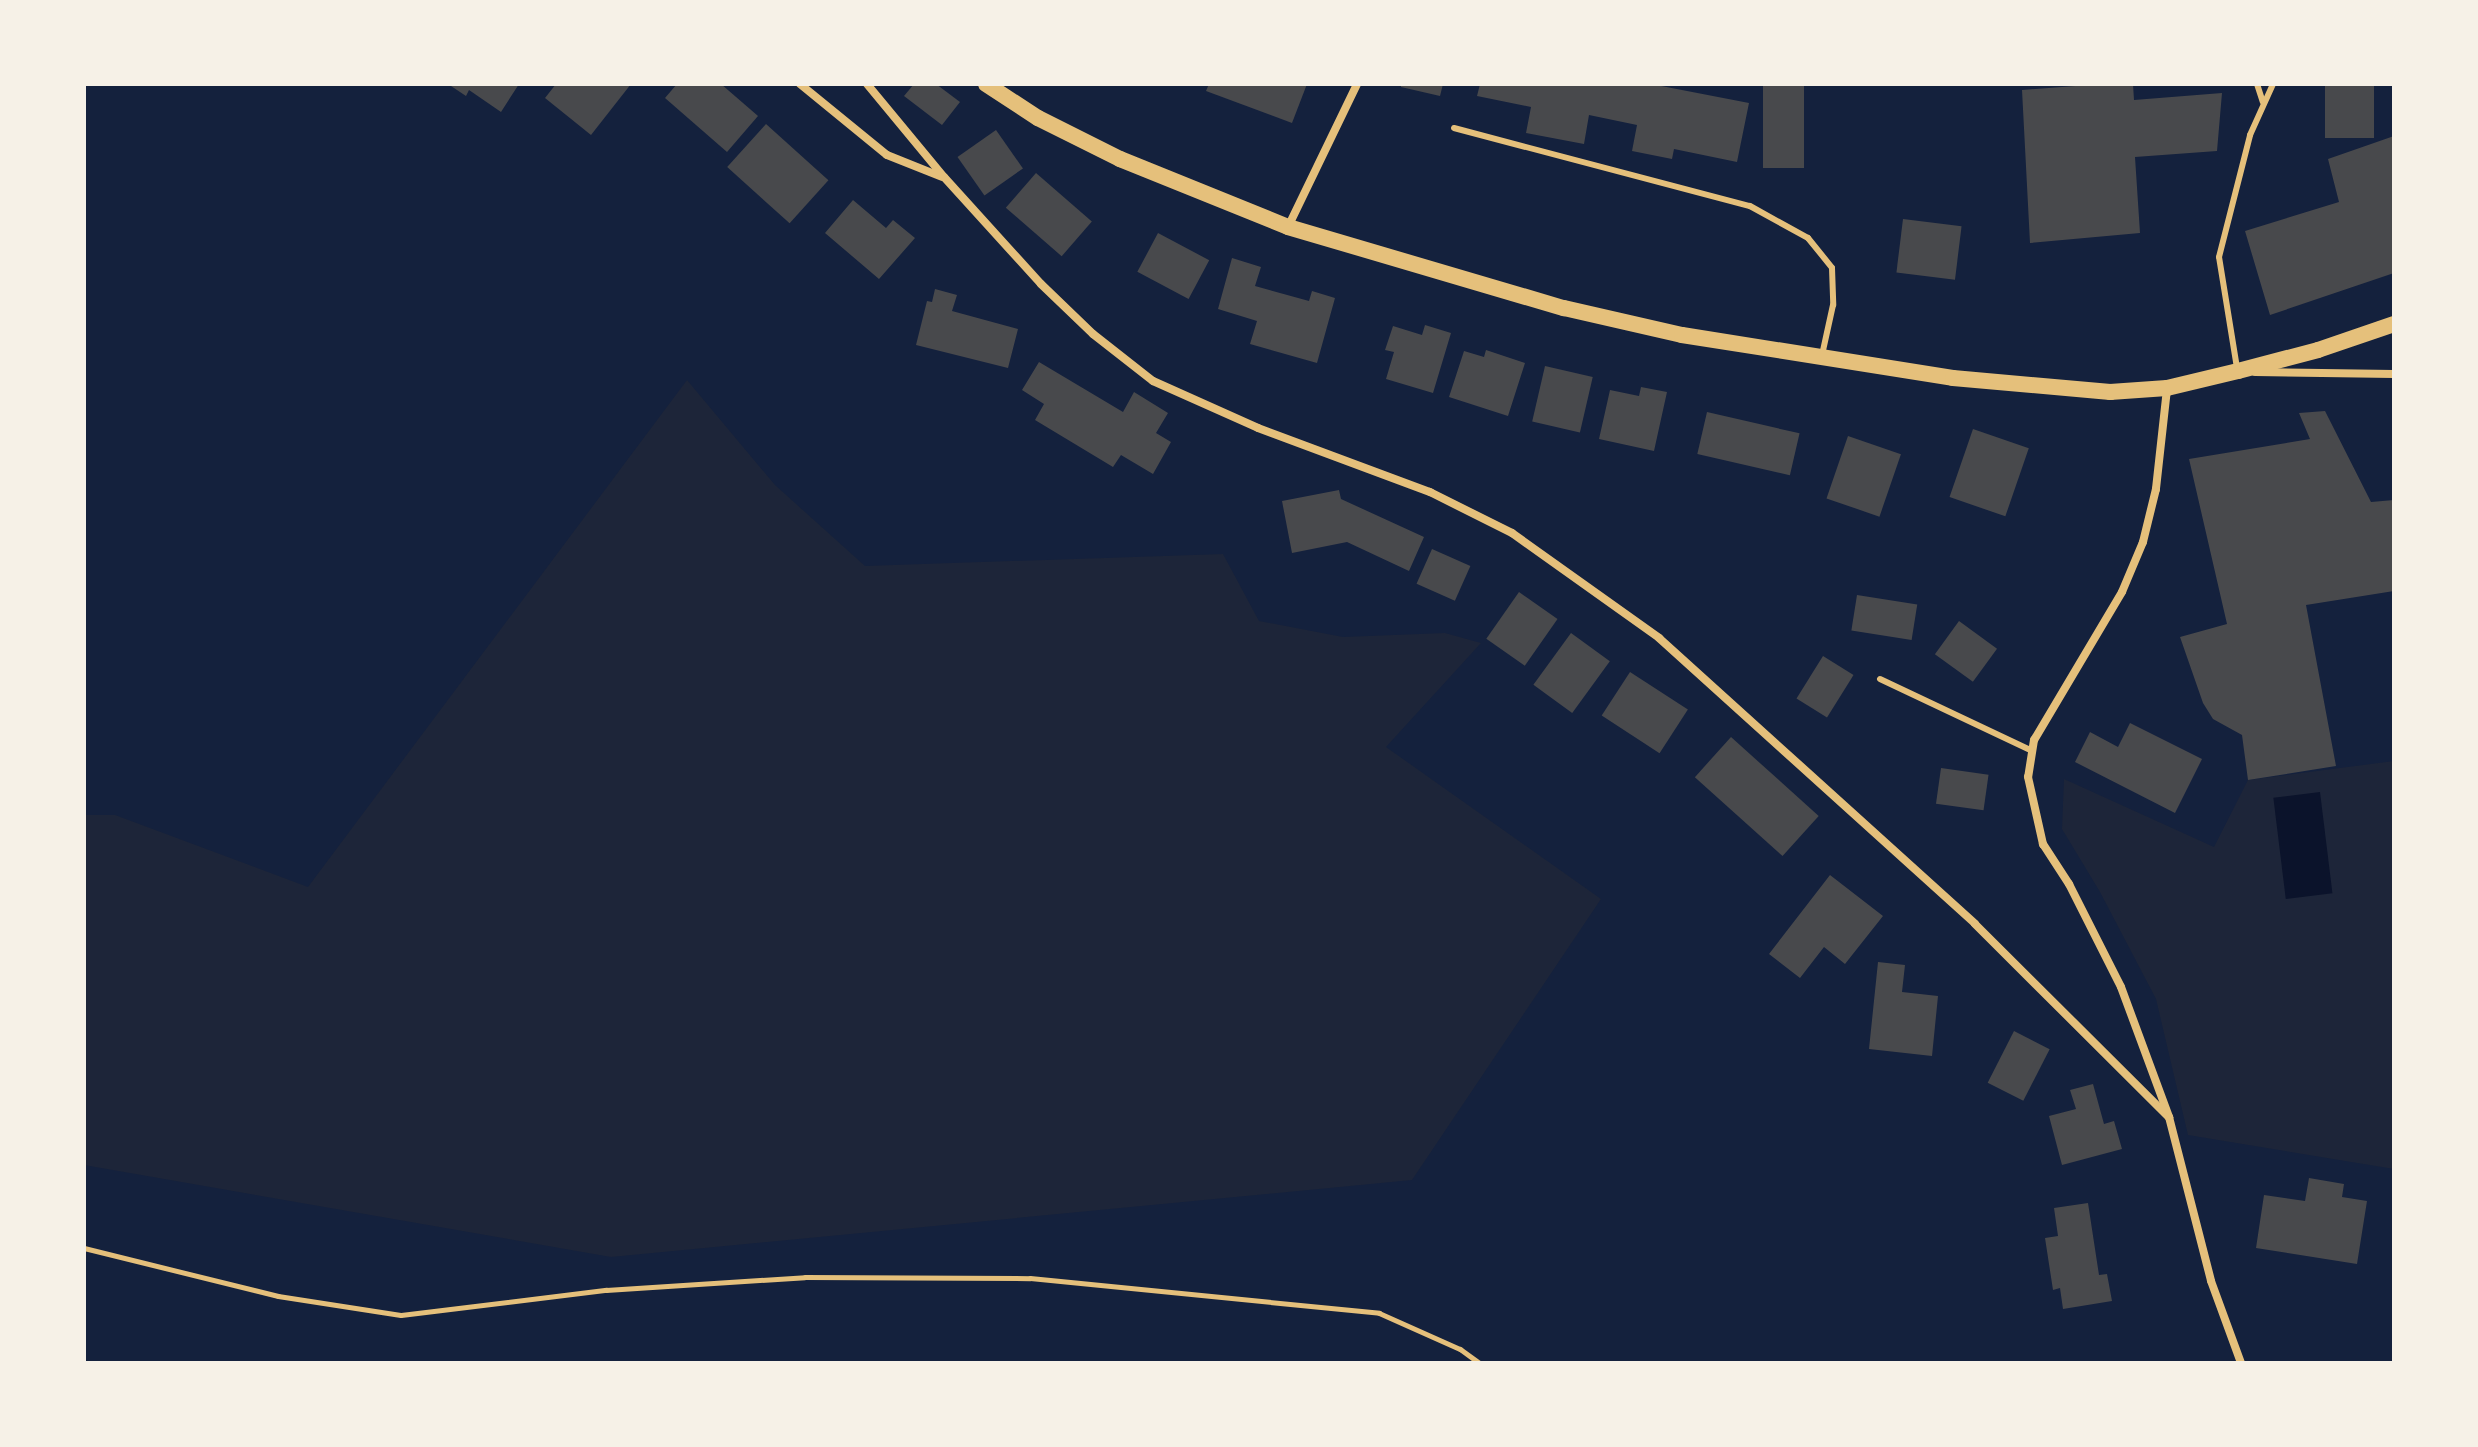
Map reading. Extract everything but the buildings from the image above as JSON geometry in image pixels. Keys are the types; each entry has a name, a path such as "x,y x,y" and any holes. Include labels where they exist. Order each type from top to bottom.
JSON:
{"main road":[{"path":"986,84 1038,118 1120,159 1288,227 1564,308 1682,335 1953,378 2110,392 2167,388 2318,350 2394,324"}],"street":[{"path":"800,84 887,155 944,177"},
{"path":"867,84 944,177 1041,284 1093,334 1153,381 1258,428 1430,492 1512,533 1659,638 1975,924 2169,1117"},
{"path":"1288,227 1357,84"},
{"path":"2238,371 2394,374"},
{"path":"2167,388 2156,489 2143,542 2122,592 2055,700 2032,751 2028,777 2043,844 2069,884 2121,987 2169,1117 2211,1281 2241,1363"}],"lane":[{"path":"2257,84 2263,102"},
{"path":"2238,371 2219,257 2250,135 2273,84"},
{"path":"1454,128 1750,206 1808,238 1832,268 1833,305 1822,358"},
{"path":"1880,679 2032,751"}],"path":[{"path":"84,1248 278,1296 401,1315 606,1290 805,1277 1030,1278 1379,1313 1460,1349 1479,1363"}],"shaded area":[{"path":"687,380 775,485 865,566 1223,554 1259,621 1343,637 1445,633 1481,643 1386,747 1601,899 1412,1180 611,1257 84,1165 84,815 115,815 308,887"},
{"path":"2394,761 2394,1169 2188,1135 2156,999 2100,892 2062,829 2064,779 2214,847 2248,780"},
{"path":"2320,792 2332,893 2286,899 2273,798"}]}
